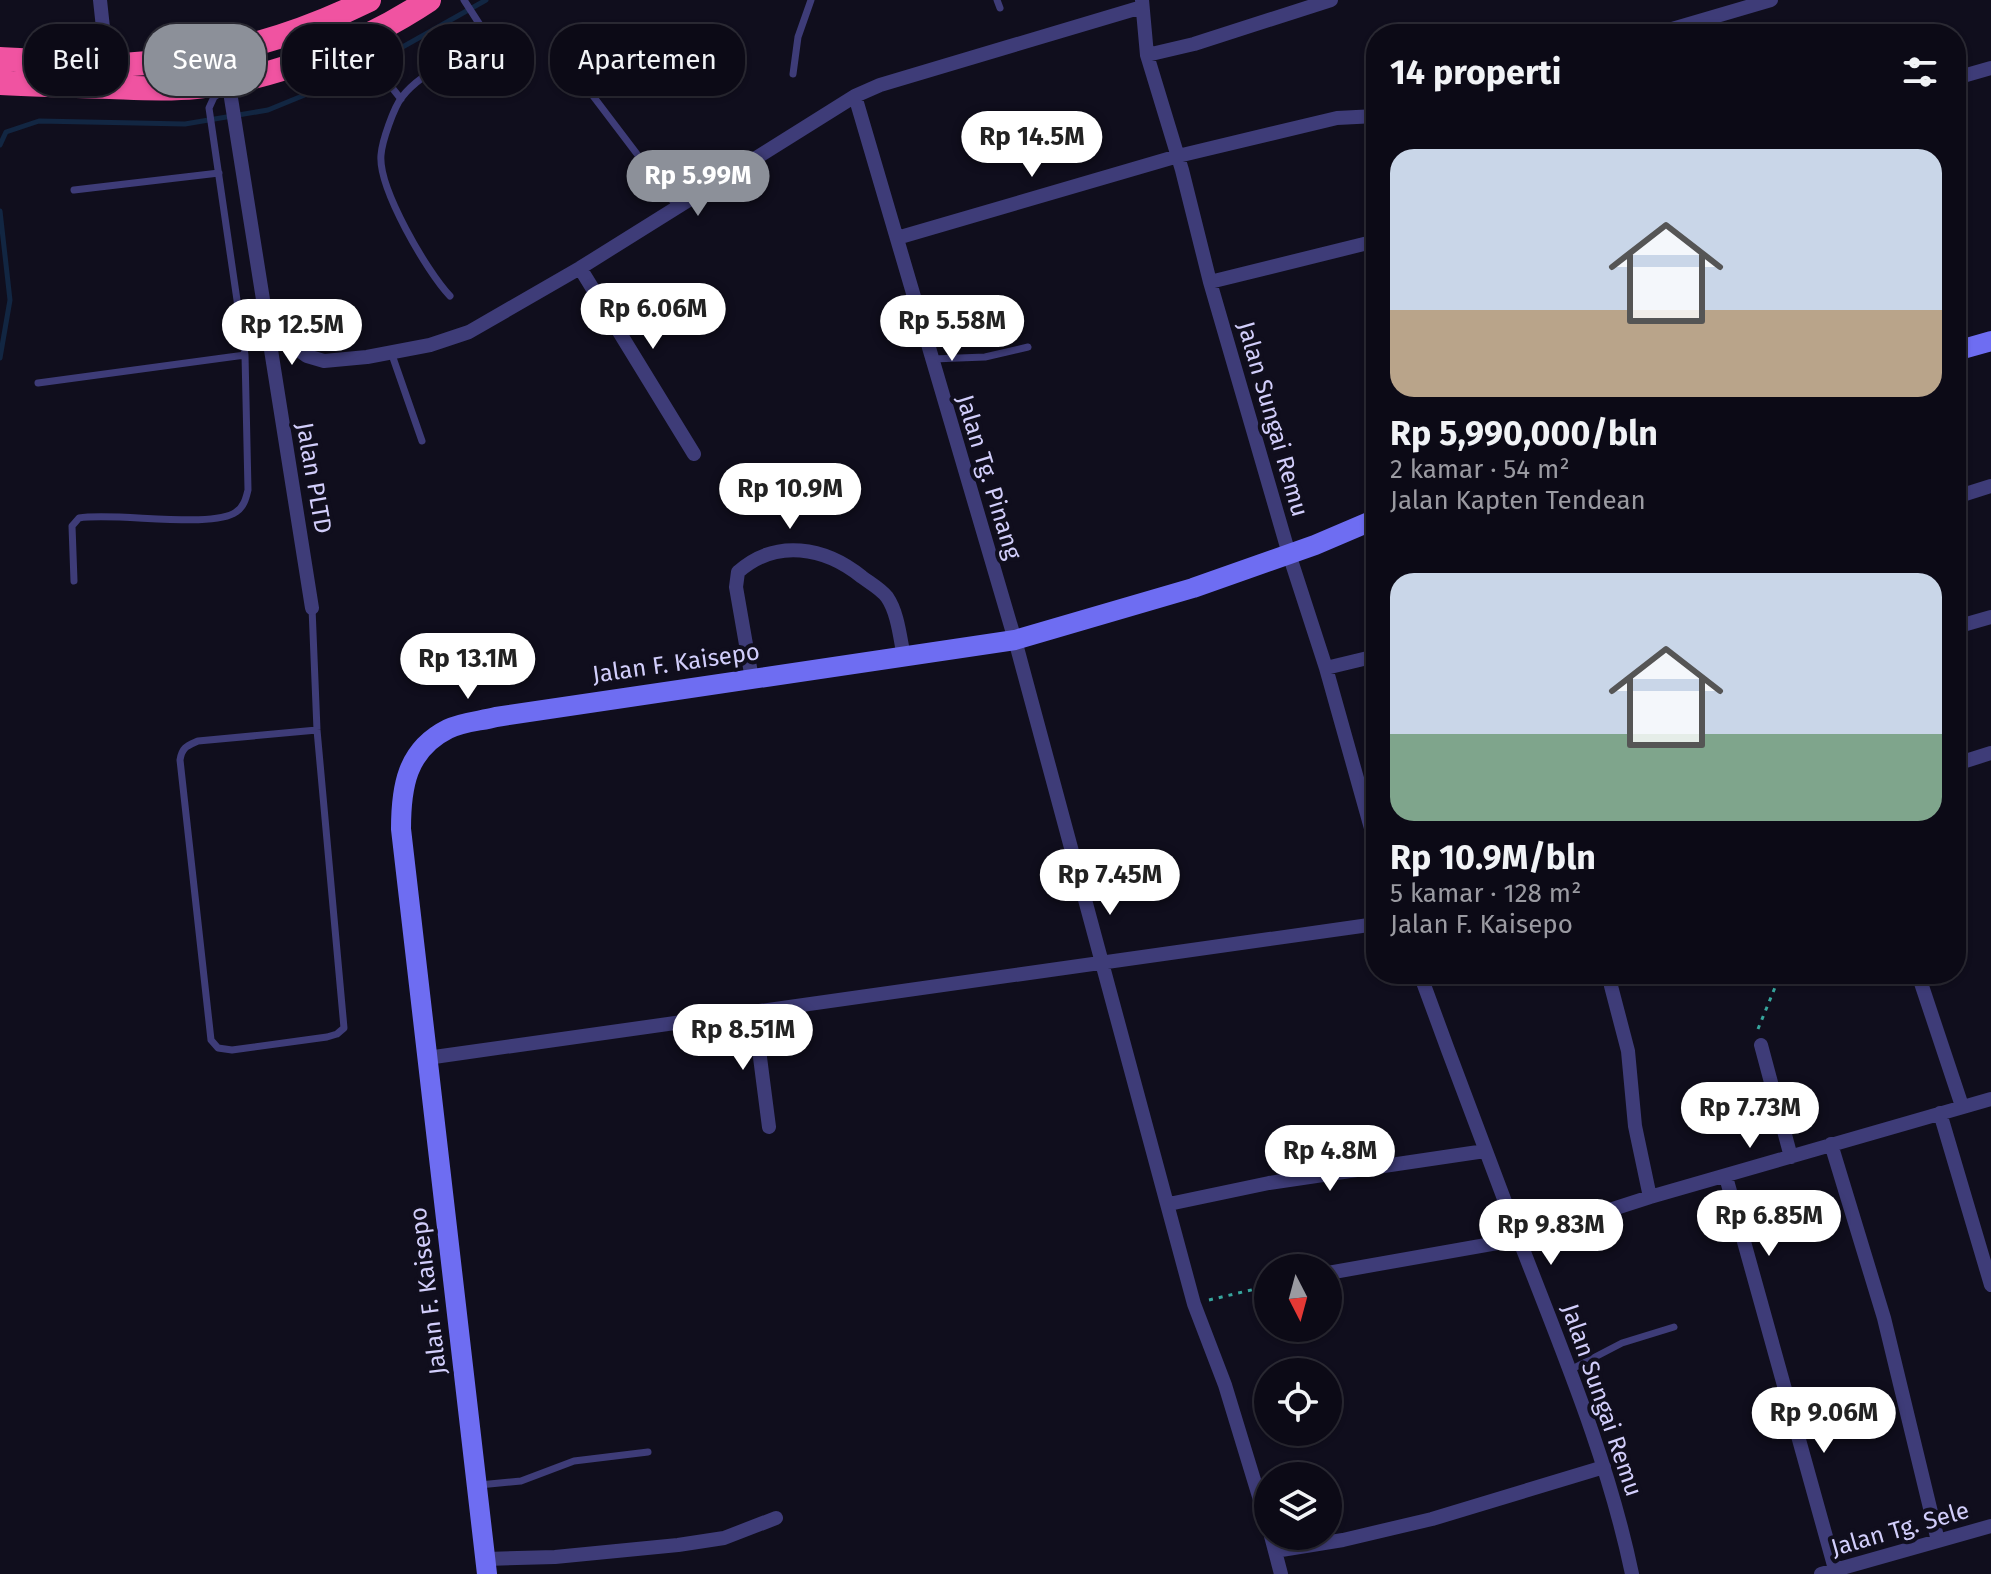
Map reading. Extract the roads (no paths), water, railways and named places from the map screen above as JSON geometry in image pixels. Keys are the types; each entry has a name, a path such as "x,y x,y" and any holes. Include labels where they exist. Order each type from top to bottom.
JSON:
{"highway":[{"path":"266,42 335,17 369,0"},
{"path":"396,24 429,0"},
{"path":"0,59 24,60"},
{"path":"0,83 144,88"}],"street":[{"path":"100,0 103,24"},
{"path":"1147,55 1194,44 1331,0"},
{"path":"1689,24 1771,0"},
{"path":"266,327 307,356 324,361 430,345 469,332 580,268 855,96 880,85 1142,4"},
{"name":"Jalan Sungai Remu","path":"1142,4 1147,55 1178,156 1210,282 1289,554 1366,799"},
{"path":"1966,75 1991,68"},
{"name":"Jalan PLTD","path":"232,96 312,608"},
{"name":"Jalan Tg. Pinang","path":"855,96 1015,640 1194,1304 1217,1360 1254,1480"},
{"path":"897,238 1178,156 1337,118 1366,117"},
{"path":"1210,282 1366,243"},
{"path":"580,268 694,454"},
{"path":"1966,348 1991,341"},
{"path":"1966,494 1991,486"},
{"name":"Jalan F. Kaisepo","path":"486,1567 401,829 404,781 409,767 423,749 449,728 496,717 1015,640 1193,588 1366,523"},
{"path":"752,679 736,587 738,572 748,563 776,550 797,549 828,555 887,597 895,616 904,657"},
{"path":"1966,624 1991,617"},
{"path":"1326,668 1366,658"},
{"path":"1966,761 1991,753"},
{"path":"427,1058 1366,925"},
{"name":"Jalan Sungai Remu","path":"1424,984 1570,1370 1618,1512 1632,1574"},
{"path":"1921,984 1962,1106"},
{"path":"1611,986 1628,1051 1635,1126 1650,1197"},
{"path":"754,1011 769,1127"},
{"path":"1761,1045 1791,1157"},
{"path":"1342,1271 1520,1239 1650,1197 1991,1099"},
{"path":"1940,1113 1991,1285"},
{"path":"1831,1144 1884,1318 1938,1541"},
{"path":"1169,1204 1269,1183 1485,1151"},
{"path":"1726,1177 1828,1572"},
{"path":"1342,1540 1444,1516 1604,1467"},
{"path":"486,1567 724,1538 776,1518"},
{"name":"Jalan Tg. Sele","path":"1828,1572 1991,1526"},
{"path":"1275,1550 1281,1574"}],"lane":[{"path":"450,296 420,257 403,224 380,156 401,99 426,77 467,52 481,38 482,28 464,0"},
{"path":"793,74 798,37 811,0"},
{"path":"74,581 72,526 79,518 97,515 187,520 224,518 242,507 248,490 245,355 211,134 209,108 217,96"},
{"path":"593,96 678,208"},
{"path":"74,190 219,173"},
{"path":"931,360 985,357 1028,347"},
{"path":"391,352 422,441"},
{"path":"38,383 245,355"},
{"name":"Jalan PLTD","path":"312,608 317,730 344,1028 327,1037 232,1050 213,1045 181,752 185,746 198,741 317,730"},
{"path":"1570,1370 1622,1343 1674,1327"},
{"path":"477,1486 521,1481 574,1461 648,1452"}],"waterway":[{"path":"0,145 6,132 39,121 185,124 268,110 351,76 486,0"},
{"path":"0,211 10,300 0,358"}]}
